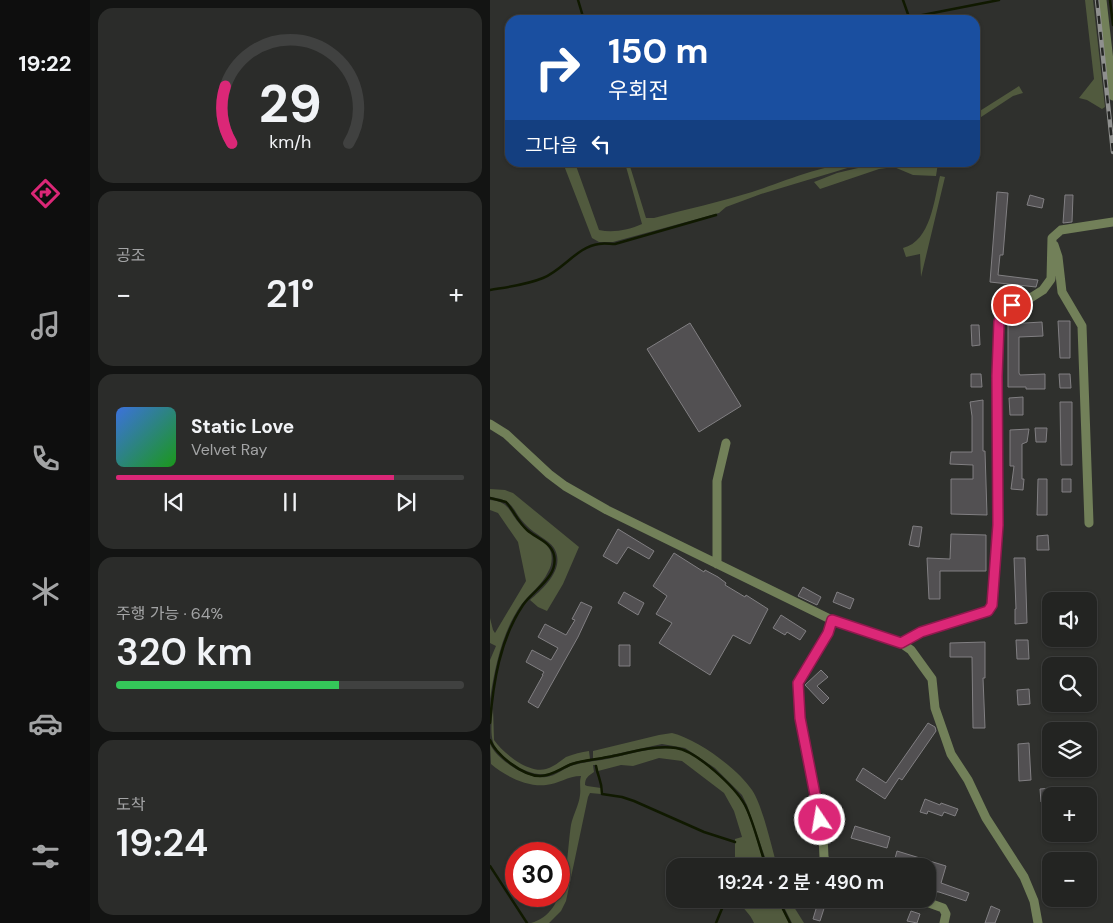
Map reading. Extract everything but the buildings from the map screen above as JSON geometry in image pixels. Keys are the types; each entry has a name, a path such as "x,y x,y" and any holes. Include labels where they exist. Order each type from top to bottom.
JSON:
{"street":[{"path":"1102,0 1113,96"},
{"path":"901,643 921,632 988,611 992,605 998,525 997,376 999,322 1002,312 1043,290 1051,279 1052,238 1061,230 1113,222"},
{"path":"1052,238 1058,257 1062,292 1082,326 1089,523"},
{"path":"490,424 506,434 549,474 565,486 607,510 832,620 901,643 912,650 932,679 935,708 951,754 968,780 986,818 1024,877 1034,901 1038,923"},
{"path":"717,564 717,481 726,444"},
{"path":"824,858 823,836 800,718 798,683 828,633 832,620"},
{"path":"936,905 943,908 946,914 944,923"}],"green space":[{"path":"1085,0 1093,0 1105,107 1102,109 1087,100 1079,98 1094,79"},
{"path":"1019,86 1023,93 1013,96 980,118 980,111"},
{"path":"565,167 576,167 599,230 615,231 642,224 626,167 630,167 646,218 654,218 740,196 821,169 851,167 761,194 726,207 719,213 613,242 599,242 592,238"},
{"path":"862,167 894,167 879,169 820,189 814,182 837,173"},
{"path":"894,167 937,167 936,176 913,175"},
{"path":"940,176 945,177 921,277 920,254 906,257 903,248 912,244 920,237 925,228 930,218"},
{"path":"490,489 505,490 513,493 579,547 563,584 547,611 538,607 530,600 552,577 557,563 557,555 554,548 527,526 509,503 499,498 490,497"},
{"path":"490,500 506,505 521,525 548,546 552,558 545,577 514,615 504,638 497,662 490,699 490,660 496,646 490,643 490,618 495,633 526,581 518,542 498,513 490,510"},
{"path":"493,708 494,740 517,762 539,770 546,769 566,757 578,753 589,751 590,759 571,763 547,774 531,773 515,766 501,755 493,742 491,729"},
{"path":"672,733 693,741 727,764 745,781 756,797 775,858 765,858 742,795 715,768 685,748 662,744 593,759 593,751"},
{"path":"490,744 499,756 514,768 539,777 553,775 574,765 645,750 673,748 682,750 696,757 738,795 751,821 763,858 735,858 735,839 742,837 734,811 724,793 682,761 659,758 633,766 621,765 598,771 596,765 593,765 594,772 587,777 585,785 601,788 601,794 590,793 588,797 570,882 569,842 571,825 579,799 581,776 546,785 531,784 503,773 491,764"},
{"path":"563,907 549,923 531,923 543,917 553,908"},
{"path":"743,908 782,908 789,923 754,923"},
{"path":"784,908 795,908 804,923 792,923"}],"waterway":[{"path":"578,0 582,15"},
{"path":"903,0 908,15"},
{"path":"922,15 999,0"},
{"path":"1110,0 1113,25"},
{"path":"490,290 524,284 543,278 591,246 615,244 716,215"},
{"path":"490,498 506,502 524,527 550,547 555,563 549,577 527,599 509,632 499,662 493,692 490,723"},
{"path":"490,740 498,752 511,764 518,769 540,776 577,763 644,749 668,747 685,751 715,771 740,798 751,818 764,858"},
{"path":"596,766 602,794 634,801 704,832 735,842"},
{"path":"490,866 527,923"},
{"path":"716,923 722,908"},
{"path":"782,908 790,923"}],"railway":[{"path":"1097,0 1113,152"}],"route":[{"path":"820,820 800,718 798,683 828,633 832,620 901,643 921,632 988,611 992,605 998,525 997,376 999,322 1002,312 1012,305"}]}
